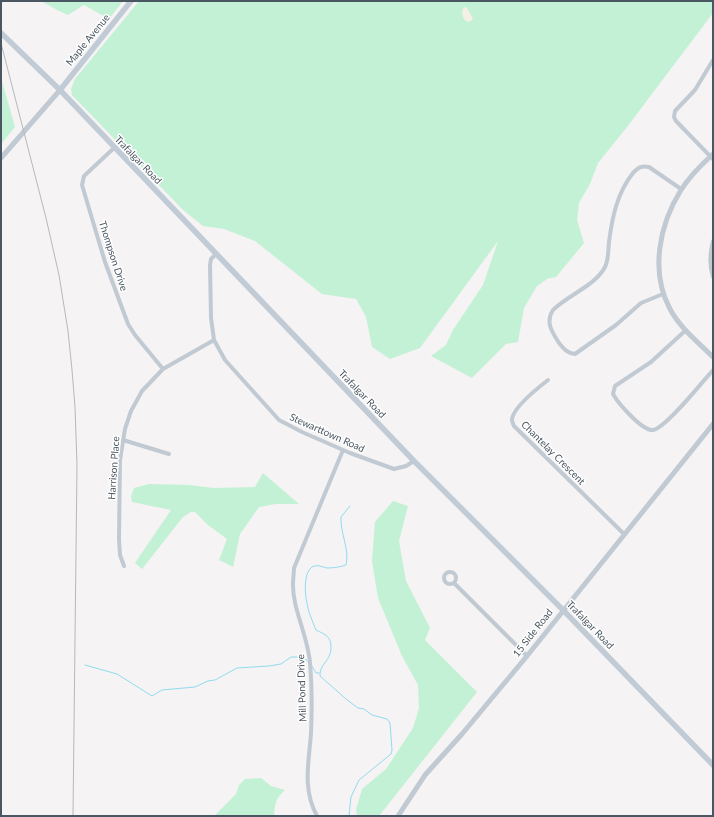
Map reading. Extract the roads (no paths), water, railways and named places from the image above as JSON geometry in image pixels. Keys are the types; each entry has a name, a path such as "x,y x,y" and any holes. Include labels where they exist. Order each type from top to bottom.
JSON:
{"main road":[{"name":"Maple Avenue","path":"60,90 131,1"},
{"name":"Trafalgar Road","path":"1,33 60,90 365,411 563,610 713,765"}],"street":[{"path":"713,60 695,90 675,111 674,117 676,121 712,156 681,189 667,216 660,245 660,270 664,294 671,310 686,330 713,357"},
{"path":"1,158 60,90"},
{"name":"Thompson Drive","path":"114,148 84,176 82,185 105,262 128,324 135,335 164,368"},
{"path":"664,294 639,304 616,325 574,354 566,351 551,330 550,319 554,310 586,286 602,271 606,265 616,207 626,183 638,168 644,166 649,167 681,189"},
{"path":"713,241 710,252 710,265 713,277"},
{"name":"Stewarttown Road","path":"216,254 210,265 211,318 214,340 225,360 237,375 279,420 352,454 394,469 406,466 414,461"},
{"path":"686,330 650,362 615,386 613,394 617,402 644,428 651,431 657,430 684,404 713,370"},
{"name":"Harrison Place","path":"124,566 120,555 119,539 120,460 125,429 131,411 142,391 164,368 214,340"},
{"name":"Chantelay Crescent","path":"548,380 534,391 514,413 512,420 514,426 624,534"},
{"name":"15 Side Road","path":"398,816 425,775 462,734 527,656 713,424"},
{"path":"123,440 169,454"},
{"name":"Mill Pond Drive","path":"317,816 308,794 307,777 311,732 310,662 306,638 296,608 292,584 294,568 343,450"},
{"path":"454,583 527,656"}],"waterway":[{"path":"349,816 351,797 359,780 391,754 390,723 387,719 372,715 364,709 358,708 320,676 321,668 329,656 331,644 327,636 316,630 308,610 305,590 307,574 312,567 318,566 332,568 346,565 347,553 341,517 350,506"},
{"path":"85,665 117,674 152,696 162,690 195,687 208,681 215,680 237,668 281,664 291,657 302,657 309,662"},
{"path":"312,666 316,673 319,673"}],"railway":[{"path":"1,43 46,218 59,275 68,331 72,370 77,464 73,816"}]}
